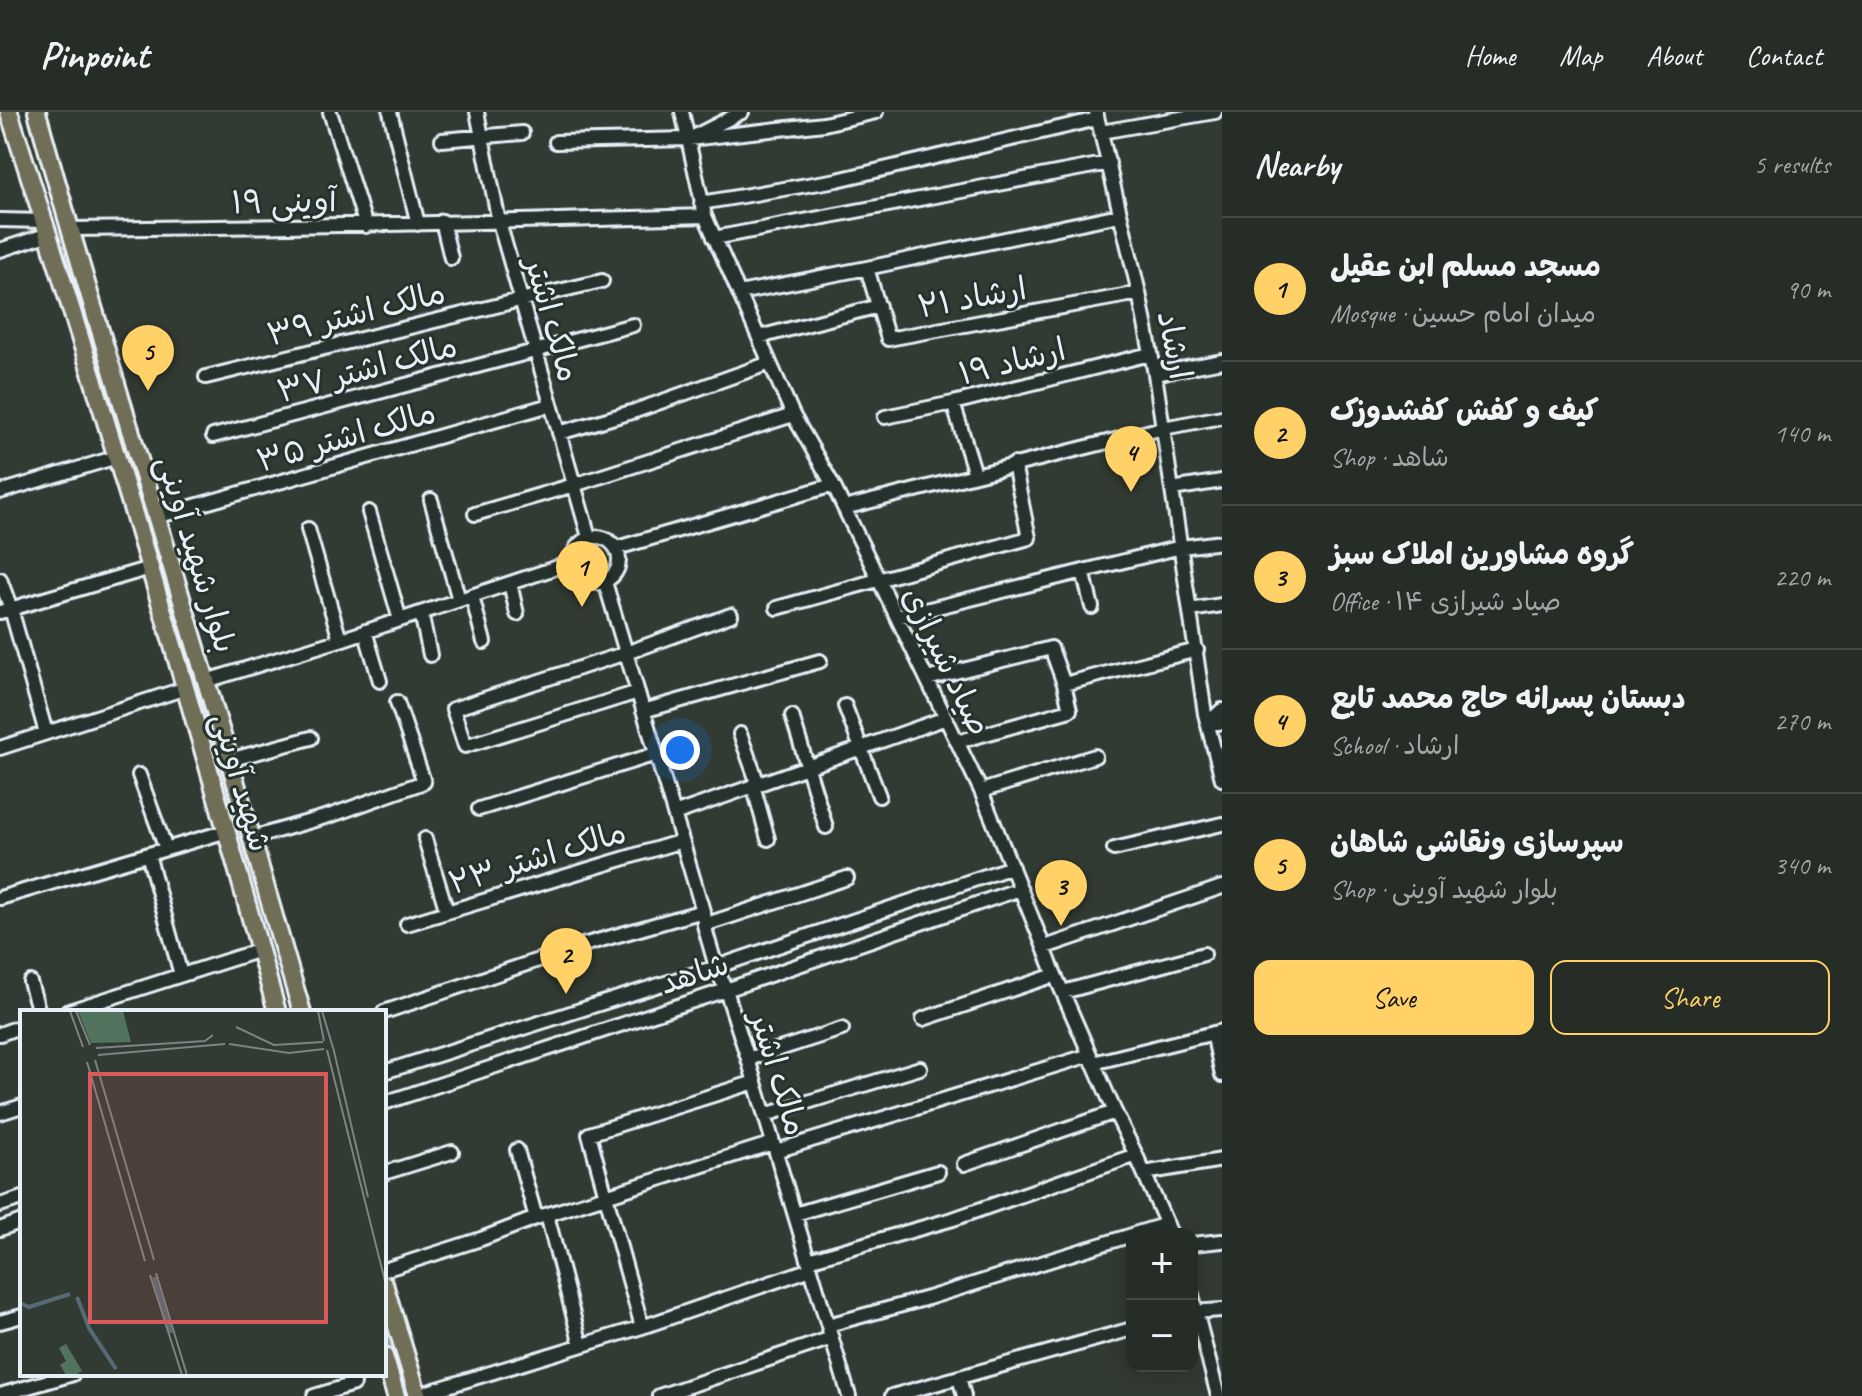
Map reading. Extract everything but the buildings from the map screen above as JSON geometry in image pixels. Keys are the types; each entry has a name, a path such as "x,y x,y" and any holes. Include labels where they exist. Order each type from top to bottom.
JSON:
{"main road":[{"name":"بلوار شهید آوینی","path":"9,112 150,568"},
{"name":"بلوار شهید آوینی","path":"37,112 301,1010"},
{"name":"شهید آوینی","path":"150,568 276,1010"},
{"path":"386,1291 418,1396"},
{"path":"386,1363 396,1396"}],"street":[{"path":"330,112 366,226"},
{"path":"390,112 418,224"},
{"name":"مالک اشتر","path":"477,112 499,222 589,537"},
{"name":"صیاد شیرازی","path":"682,112 703,210 714,238 793,415 833,485 981,791 1055,975 1169,1228"},
{"path":"689,139 742,112"},
{"path":"556,142 689,139 824,124 876,112"},
{"name":"آوینی ۱۹","path":"69,229 366,226 703,210 1098,121 1215,112"},
{"name":"ارشاد","path":"1098,121 1155,374 1208,723 1222,779"},
{"path":"442,140 522,133"},
{"path":"714,238 1109,163"},
{"path":"739,293 1119,215"},
{"path":"0,220 46,228"},
{"path":"442,221 451,258"},
{"path":"0,250 46,228"},
{"name":"ارشاد ۲۱","path":"867,268 888,339 1139,293"},
{"name":"مالک اشتر ۳۹","path":"206,377 602,281"},
{"path":"759,337 879,306"},
{"name":"مالک اشتر ۳۷","path":"213,436 633,325"},
{"name":"ارشاد ۱۹","path":"885,417 1150,354"},
{"path":"1155,374 1222,361"},
{"path":"559,433 635,411 770,363"},
{"path":"953,403 975,474"},
{"name":"مالک اشتر ۳۵","path":"156,517 550,405"},
{"path":"475,514 793,415"},
{"path":"844,508 1163,428 1222,417"},
{"path":"0,492 117,457"},
{"path":"777,608 1029,538 1014,464"},
{"path":"1172,489 1222,481"},
{"path":"617,548 833,485"},
{"path":"431,500 484,642"},
{"path":"369,512 400,620"},
{"path":"308,529 340,640"},
{"path":"589,537 605,538 617,548 619,564 605,582 590,583 574,569 575,550 589,537"},
{"path":"897,617 1181,547 1222,542"},
{"path":"206,681 573,562"},
{"path":"5,611 150,568"},
{"path":"1083,571 1092,607"},
{"path":"0,579 5,611 46,733"},
{"name":"مالک اشتر","path":"605,582 703,911 716,967 748,1059 849,1396"},
{"path":"510,583 517,614"},
{"path":"1190,610 1222,605"},
{"path":"421,613 430,655"},
{"path":"638,692 465,746 453,709 731,615"},
{"path":"365,631 380,681"},
{"path":"927,679 1051,648 1070,710 957,742"},
{"path":"1064,684 1197,650"},
{"path":"643,711 820,661"},
{"path":"0,748 186,688"},
{"path":"252,838 332,815 424,782 397,702"},
{"path":"845,706 879,796"},
{"path":"1208,723 1222,710"},
{"path":"792,716 826,827"},
{"path":"674,814 946,718"},
{"path":"1208,723 1222,723"},
{"path":"740,734 768,839"},
{"path":"229,760 311,738"},
{"path":"479,809 656,754"},
{"path":"981,791 1095,756"},
{"path":"139,775 166,849"},
{"path":"1114,849 1222,824"},
{"path":"0,898 227,831"},
{"path":"425,839 447,912"},
{"name":"مالک اشتر ۲۳","path":"407,924 682,841"},
{"path":"148,854 181,975"},
{"name":"شاهد","path":"386,1071 716,967 1012,867"},
{"path":"704,925 847,878"},
{"path":"1045,947 1222,887"},
{"name":"شاهد","path":"386,1102 1020,889"},
{"path":"386,1011 583,945 703,911"},
{"path":"72,1010 260,950"},
{"path":"1063,992 1204,954"},
{"path":"923,1019 1055,975"},
{"path":"30,982 38,1010"},
{"path":"0,1034 20,1027"},
{"path":"748,1059 842,1029"},
{"path":"386,1269 542,1217 774,1147 879,1121 1092,1059 1218,1032 1222,1075"},
{"path":"765,1115 920,1068"},
{"path":"642,1327 589,1134 755,1082"},
{"path":"0,1113 20,1107"},
{"path":"964,1164 1115,1112"},
{"path":"517,1150 542,1217 581,1345"},
{"path":"386,1172 452,1152"},
{"path":"418,1396 642,1327 810,1265 1136,1155"},
{"path":"1144,1173 1222,1160"},
{"path":"795,1214 938,1172"},
{"path":"0,1205 20,1199"},
{"path":"0,1229 20,1222"},
{"path":"659,1396 928,1298 1126,1236"},
{"path":"1198,1243 1222,1241"},
{"path":"1198,1311 1222,1310"},
{"path":"0,1322 20,1317"},
{"path":"1198,1322 1218,1396"},
{"path":"892,1396 1126,1331"},
{"path":"0,1395 66,1376"},
{"path":"959,1377 964,1396"},
{"path":"314,1396 354,1384"}],"waterway":[{"path":"386,1335 393,1357"}],"place":[{"name":"سپرسازی و‌نقاشی شاهان","path":"148,391"},
{"name":"دبستان پسرانه حاج محمد تابع","path":"1131,492"},
{"name":"مسجد مسلم ابن عقیل","path":"582,607"},
{"name":"گروه مشاورین املاک سبز","path":"1061,926"},
{"name":"کیف و کفش کفشدوزک","path":"566,994"}]}
